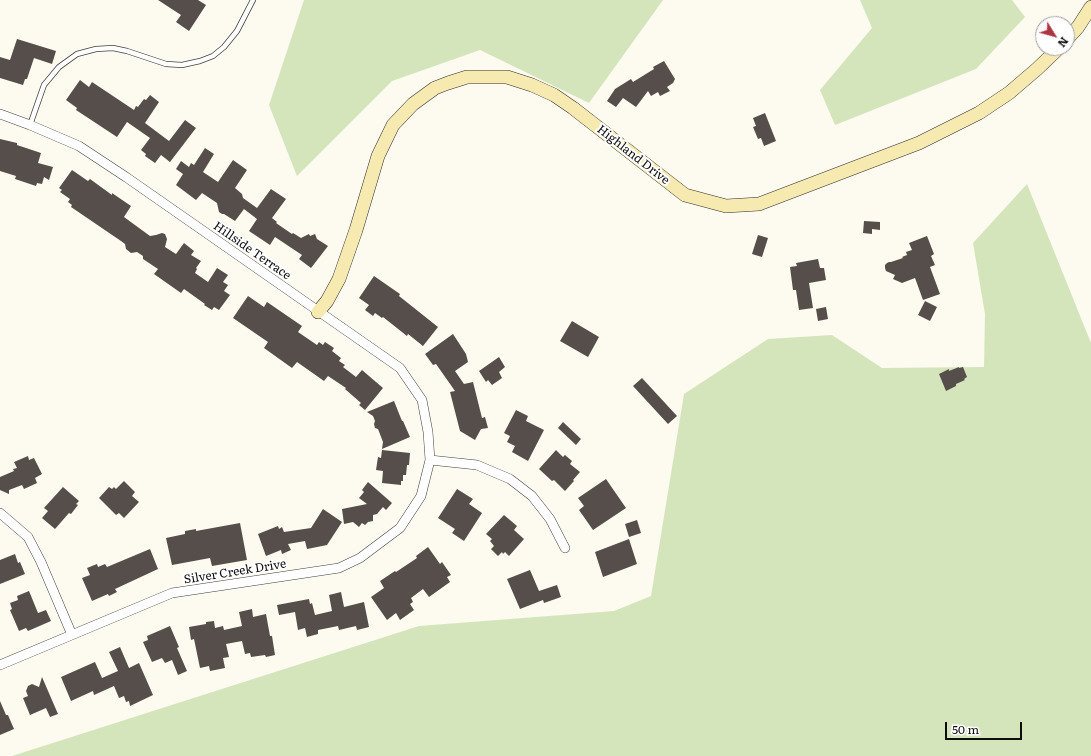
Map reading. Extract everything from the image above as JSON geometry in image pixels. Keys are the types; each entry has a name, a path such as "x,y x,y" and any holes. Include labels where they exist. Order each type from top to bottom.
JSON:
{"street":[{"path":"1075,30 1091,7"},
{"name":"Highland Drive","path":"318,312 327,301 338,280 356,230 378,156 394,125 413,104 435,88 448,83 467,77 507,77 532,85 554,95 573,108 685,195 726,206 759,204 919,143 979,113 1009,93 1050,56"},
{"name":"Hillside Terrace","path":"0,114 79,146 126,177 400,368 422,400 428,432 430,460"},
{"path":"430,460 477,465 510,479 532,496 550,519 565,548"},
{"name":"Silver Creek Drive","path":"0,666 172,593 338,568 360,558 400,528 421,496 430,460"},
{"path":"0,513 28,537 41,562 72,635"}],"lane":[{"path":"30,125 44,85 59,67 77,54 96,49 114,48 166,64 182,65 200,61 213,56 224,47 237,31 253,0"}],"green space":[{"path":"304,0 663,0 589,103 480,50 392,81 297,176 269,105"},
{"path":"860,0 1012,0 1025,17 976,69 835,125 820,90 872,28"},
{"path":"1027,184 1091,343 1091,756 12,756 419,626 614,611 651,596 684,394 768,339 832,335 882,368 984,367 985,314 973,243"}],"building":[{"path":"158,0 198,0 206,5 189,31 176,22 181,15"},
{"path":"17,39 56,51 52,64 34,58 27,79 25,79 23,85 0,78 0,57 10,60"},
{"path":"664,61 675,79 673,83 667,87 670,91 660,96 658,92 651,96 648,91 636,107 623,98 616,107 607,101 615,89 631,79 633,82 654,69 653,67"},
{"path":"80,80 89,87 92,82 134,110 136,106 138,107 144,99 146,100 150,95 159,102 145,123 169,141 185,120 196,128 170,162 161,155 155,163 145,156 146,154 141,150 150,138 127,122 117,137 76,110 77,108 66,100"},
{"path":"765,113 776,141 764,146 761,138 758,139 753,127 756,126 753,118"},
{"path":"0,139 17,143 17,145 41,153 38,163 53,167 49,180 44,177 42,184 37,183 36,186 15,179 16,176 0,171"},
{"path":"205,148 214,154 203,172 218,182 233,160 247,170 235,188 242,194 243,198 257,208 271,189 286,199 272,218 277,222 276,223 292,234 293,233 301,238 309,234 310,236 315,234 317,239 328,246 311,268 299,259 302,255 275,237 270,245 249,231 257,219 244,209 235,221 219,212 217,203 202,193 196,200 176,185 183,174 176,169 181,161 189,167 191,163 194,165"},
{"path":"72,170 88,181 90,179 112,195 112,193 131,206 124,217 150,236 162,233 165,234 167,239 165,247 176,254 184,243 194,251 191,255 201,261 196,268 195,273 208,282 217,268 228,275 223,282 228,285 224,291 230,295 219,310 214,307 212,310 184,289 181,293 154,274 158,269 143,259 143,256 137,252 131,253 126,249 125,244 71,207 72,205 68,202 70,199 60,192 62,190 59,188"},
{"path":"864,221 880,222 880,230 872,229 872,234 863,233"},
{"path":"758,235 768,238 762,257 752,254"},
{"path":"927,236 934,254 931,256 935,265 930,267 940,294 923,300 915,278 902,283 893,279 895,275 886,271 885,265 907,255 906,252 912,250 909,243"},
{"path":"818,259 820,268 824,268 826,280 809,283 813,308 799,310 796,290 793,290 790,267 797,266 796,263"},
{"path":"374,276 400,294 399,296 438,327 423,346 408,334 407,336 383,317 382,318 375,313 373,316 365,310 369,305 359,298"},
{"path":"248,296 264,307 267,302 302,326 298,332 317,345 319,342 323,345 325,342 334,348 332,351 341,358 339,361 345,365 343,367 356,377 362,370 383,388 365,410 359,405 361,403 345,389 346,388 328,376 324,381 297,362 292,368 264,348 268,342 233,318"},
{"path":"925,301 937,307 930,321 918,315"},
{"path":"826,307 828,319 818,321 816,309"},
{"path":"572,321 599,337 588,357 560,341"},
{"path":"453,334 466,354 468,362 455,371 464,384 473,382 482,418 485,417 488,428 481,429 475,440 460,431 450,392 455,391 436,364 433,365 425,354"},
{"path":"499,357 505,367 499,372 502,378 492,385 488,380 486,382 479,371"},
{"path":"963,367 967,377 964,379 965,380 956,384 956,386 946,391 939,374 949,369 949,371"},
{"path":"642,378 677,416 668,424 633,386"},
{"path":"394,401 410,437 382,449 383,442 378,429 375,428 373,416 367,412"},
{"path":"516,410 528,416 526,421 544,430 528,461 512,452 515,446 507,442 510,436 504,433"},
{"path":"563,422 581,439 576,445 558,428"},
{"path":"382,450 410,453 409,465 407,465 406,475 403,475 401,485 382,483 383,471 376,470 378,457 381,458"},
{"path":"556,450 563,457 565,455 572,461 570,464 580,472 565,491 554,480 552,481 539,469"},
{"path":"28,456 29,460 34,458 42,474 35,478 37,483 24,489 22,485 9,490 9,494 0,490 0,477 14,471 13,469 17,468 14,462"},
{"path":"606,479 626,508 593,530 579,510 584,506 578,498"},
{"path":"124,481 135,492 132,496 139,502 124,518 119,513 116,515 99,498 109,487 112,489 114,487 116,489"},
{"path":"368,482 392,503 386,510 383,507 377,514 373,515 373,521 368,522 365,525 362,523 359,527 353,522 344,524 342,509 367,504 359,498 364,492 362,490"},
{"path":"63,487 79,501 76,504 78,505 71,514 69,513 55,529 42,518 48,511 44,508"},
{"path":"457,489 473,499 469,504 482,513 464,541 452,533 455,529 438,518"},
{"path":"323,509 342,522 327,545 307,549 305,541 288,544 291,550 282,554 281,550 266,556 258,534 278,526 279,529 282,527 284,532 311,528"},
{"path":"504,515 517,526 514,530 524,539 509,556 505,552 503,554 502,552 498,556 491,549 494,546 490,541 492,539 486,534"},
{"path":"637,520 641,533 629,537 625,524"},
{"path":"240,523 247,560 212,566 210,558 172,565 166,538 185,534 185,531 196,529 196,531"},
{"path":"629,539 637,564 603,577 595,552"},
{"path":"428,547 440,564 442,562 451,575 447,577 450,582 429,597 423,589 411,598 413,602 410,604 414,610 400,620 396,613 387,620 371,597 384,588 380,581 417,558 416,556"},
{"path":"150,549 158,569 115,589 117,592 109,596 108,594 92,601 82,578 90,575 87,568 97,564 98,567 105,564 107,567"},
{"path":"15,554 18,563 20,562 25,574 0,584 0,560"},
{"path":"530,570 539,591 557,585 561,597 544,603 543,600 520,609 507,579"},
{"path":"29,591 38,613 46,610 51,621 28,631 26,628 19,631 10,610 12,609 10,603 18,600 17,596"},
{"path":"341,592 344,607 364,602 369,627 357,630 356,626 339,630 338,626 318,630 318,634 307,637 305,628 298,630 295,612 279,615 277,605 309,599 310,604 312,603 315,615 332,611 329,595"},
{"path":"252,609 253,617 266,614 275,655 266,657 265,655 251,657 250,653 245,654 242,641 226,644 229,657 223,658 225,668 210,671 209,666 200,668 194,639 191,640 189,627 214,621 215,628 223,626 224,630 242,626 239,612"},
{"path":"170,626 179,647 177,648 187,671 178,675 172,660 165,663 162,658 152,662 143,642 148,640 147,636"},
{"path":"120,647 129,668 139,663 153,695 130,706 129,701 126,702 124,696 119,698 114,686 94,695 93,691 71,701 61,677 95,662 102,678 118,671 109,652"},
{"path":"42,677 58,714 50,717 46,708 30,715 23,698 28,696 26,691 28,686 32,684 39,687"},
{"path":"0,701 14,729 0,735"}]}
